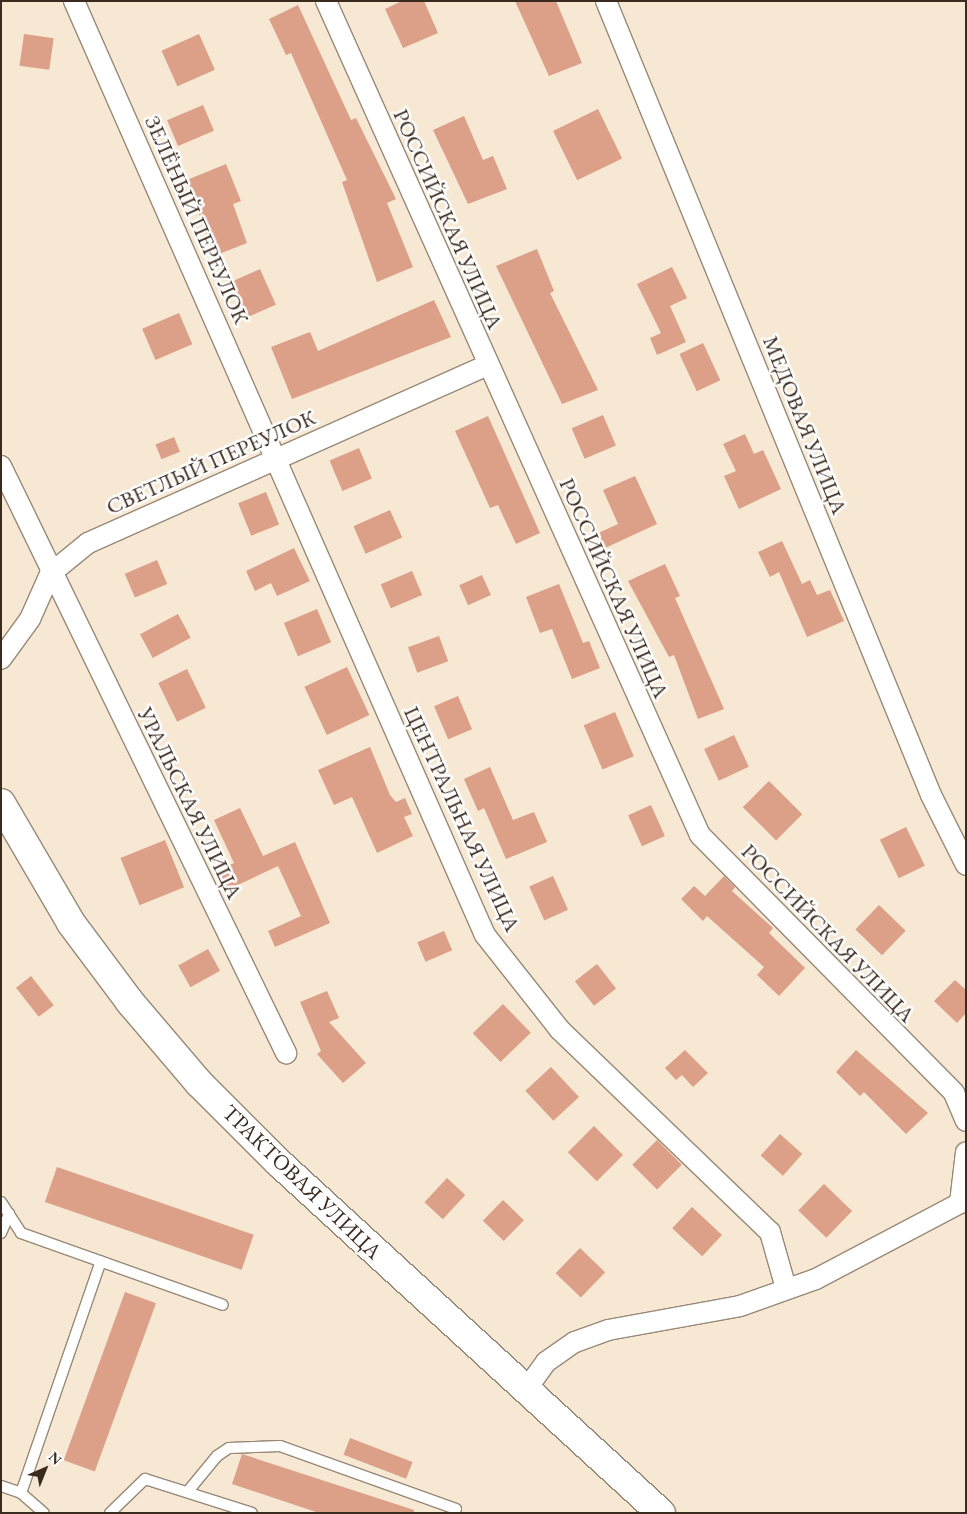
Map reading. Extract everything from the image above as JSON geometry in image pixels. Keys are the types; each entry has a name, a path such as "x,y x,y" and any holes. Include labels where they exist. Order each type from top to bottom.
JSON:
{"street":[{"name":"ЗЕЛЁНЫЙ ПЕРЕУЛОК","path":"74,1 277,458"},
{"name":"РОССИЙСКАЯ УЛИЦА","path":"326,1 487,365 700,835 954,1094 966,1121"},
{"name":"МЕДОВАЯ УЛИЦА","path":"606,1 927,786 966,865"},
{"name":"СВЕТЛЫЙ ПЕРЕУЛОК","path":"1,659 30,619 50,574 88,543 487,365"},
{"name":"ЦЕНТРАЛЬНАЯ УЛИЦА","path":"277,458 485,935 560,1030 770,1232 786,1288"},
{"name":"УРАЛЬСКАЯ УЛИЦА","path":"1,466 50,574 286,1053"},
{"name":"ТРАКТОВАЯ УЛИЦА","path":"1,803 71,923 130,1002 199,1083 525,1390 661,1513"},
{"path":"525,1390 546,1362 575,1342 608,1330 740,1306 786,1288 816,1279 963,1202 966,1152"}],"lane":[{"path":"1,1202 20,1233 223,1305"},
{"path":"1,1233 9,1214"},
{"path":"21,1493 101,1261"},
{"path":"189,1490 217,1456 229,1448 280,1446 456,1509"},
{"path":"110,1513 145,1479 189,1490 252,1513"},
{"path":"1,1486 21,1493 44,1513"}],"building":[{"path":"402,1 424,1 438,33 403,48 385,9"},
{"path":"515,1 556,1 582,63 549,76"},
{"path":"298,5 351,120 356,118 396,199 387,203 413,267 377,282 342,182 347,180 291,53 286,55 269,19"},
{"path":"24,34 54,38 49,70 20,66"},
{"path":"199,34 215,70 177,86 162,51"},
{"path":"203,105 214,131 178,146 167,120"},
{"path":"598,109 622,158 577,180 553,131"},
{"path":"464,116 483,160 493,156 507,189 468,204 433,130"},
{"path":"226,164 241,201 233,204 247,243 214,256 187,180"},
{"path":"537,249 554,291 550,293 598,390 562,404 496,266"},
{"path":"672,267 687,298 670,306 686,342 657,355 650,338 661,333 637,284"},
{"path":"260,269 276,305 246,318 230,282"},
{"path":"434,300 451,337 292,399 271,347 310,332 318,351"},
{"path":"179,313 192,344 155,360 142,329"},
{"path":"703,343 720,380 697,391 679,354"},
{"path":"603,415 616,445 585,459 572,428"},
{"path":"488,416 540,533 516,544 498,505 490,508 455,431"},
{"path":"745,434 754,454 763,450 781,489 739,509 724,476 736,471 723,444"},
{"path":"174,437 180,452 161,459 155,444"},
{"path":"359,448 372,478 342,491 330,461"},
{"path":"635,476 657,524 603,549 596,534 618,524 603,490"},
{"path":"266,492 279,524 251,536 238,503"},
{"path":"390,510 402,537 366,554 353,526"},
{"path":"782,541 802,584 810,580 817,595 830,590 844,621 807,637 779,572 770,577 758,552"},
{"path":"294,548 310,581 277,596 271,583 255,591 246,571"},
{"path":"157,560 167,584 135,598 125,574"},
{"path":"665,564 680,596 675,598 724,709 698,719 674,655 669,657 628,581"},
{"path":"412,571 422,595 391,608 381,584"},
{"path":"482,575 491,595 468,605 459,585"},
{"path":"559,584 583,643 589,641 600,668 572,679 552,629 540,633 526,597"},
{"path":"317,609 331,642 298,656 284,623"},
{"path":"178,614 191,638 153,658 140,634"},
{"path":"439,636 448,661 417,673 408,647"},
{"path":"347,667 369,715 327,735 304,687"},
{"path":"187,669 206,708 177,722 158,683"},
{"path":"458,696 472,729 448,739 434,706"},
{"path":"615,712 634,756 602,769 584,725"},
{"path":"734,735 749,767 719,781 704,749"},
{"path":"370,747 390,795 396,802 405,798 412,814 404,817 413,836 377,853 352,797 334,805 318,770"},
{"path":"490,767 513,820 534,812 547,842 506,859 484,808 478,811 464,779"},
{"path":"769,781 802,814 776,840 743,807"},
{"path":"651,805 665,836 642,846 628,815"},
{"path":"240,808 263,856 295,842 330,923 275,947 268,931 301,916 278,866 225,891 215,871 234,863 214,820"},
{"path":"906,827 925,866 899,878 880,840"},
{"path":"165,840 184,887 140,905 120,858"},
{"path":"553,876 568,910 544,920 529,887"},
{"path":"724,876 735,887 732,891 773,928 769,933 805,968 779,996 757,975 764,967 707,916 703,921 681,899 694,886 705,896"},
{"path":"879,905 906,931 882,955 855,929"},
{"path":"444,931 452,950 426,962 417,942"},
{"path":"208,949 220,971 190,987 178,965"},
{"path":"597,964 616,988 594,1006 575,981"},
{"path":"31,976 54,1005 39,1017 16,988"},
{"path":"955,980 966,990 966,1013 957,1023 934,1001"},
{"path":"327,991 339,1018 329,1022 366,1063 343,1083 317,1054 321,1051 300,1002"},
{"path":"503,1004 531,1033 501,1062 473,1033"},
{"path":"685,1050 708,1073 693,1087 682,1075 676,1080 665,1068"},
{"path":"856,1050 928,1113 906,1134 864,1092 860,1096 836,1072"},
{"path":"551,1067 579,1097 553,1121 525,1091"},
{"path":"594,1126 623,1155 597,1181 568,1152"},
{"path":"780,1134 802,1154 783,1176 761,1156"},
{"path":"657,1140 682,1165 657,1189 632,1165"},
{"path":"57,1167 254,1235 242,1270 45,1202"},
{"path":"447,1178 465,1195 443,1219 424,1202"},
{"path":"824,1184 852,1211 826,1238 798,1211"},
{"path":"503,1200 524,1220 504,1241 483,1221"},
{"path":"692,1207 722,1235 702,1256 672,1228"},
{"path":"580,1248 605,1272 581,1297 556,1273"},
{"path":"125,1292 156,1303 95,1471 64,1460"},
{"path":"350,1438 413,1462 406,1479 344,1455"},
{"path":"242,1454 414,1510 414,1513 319,1513 232,1484"}]}
